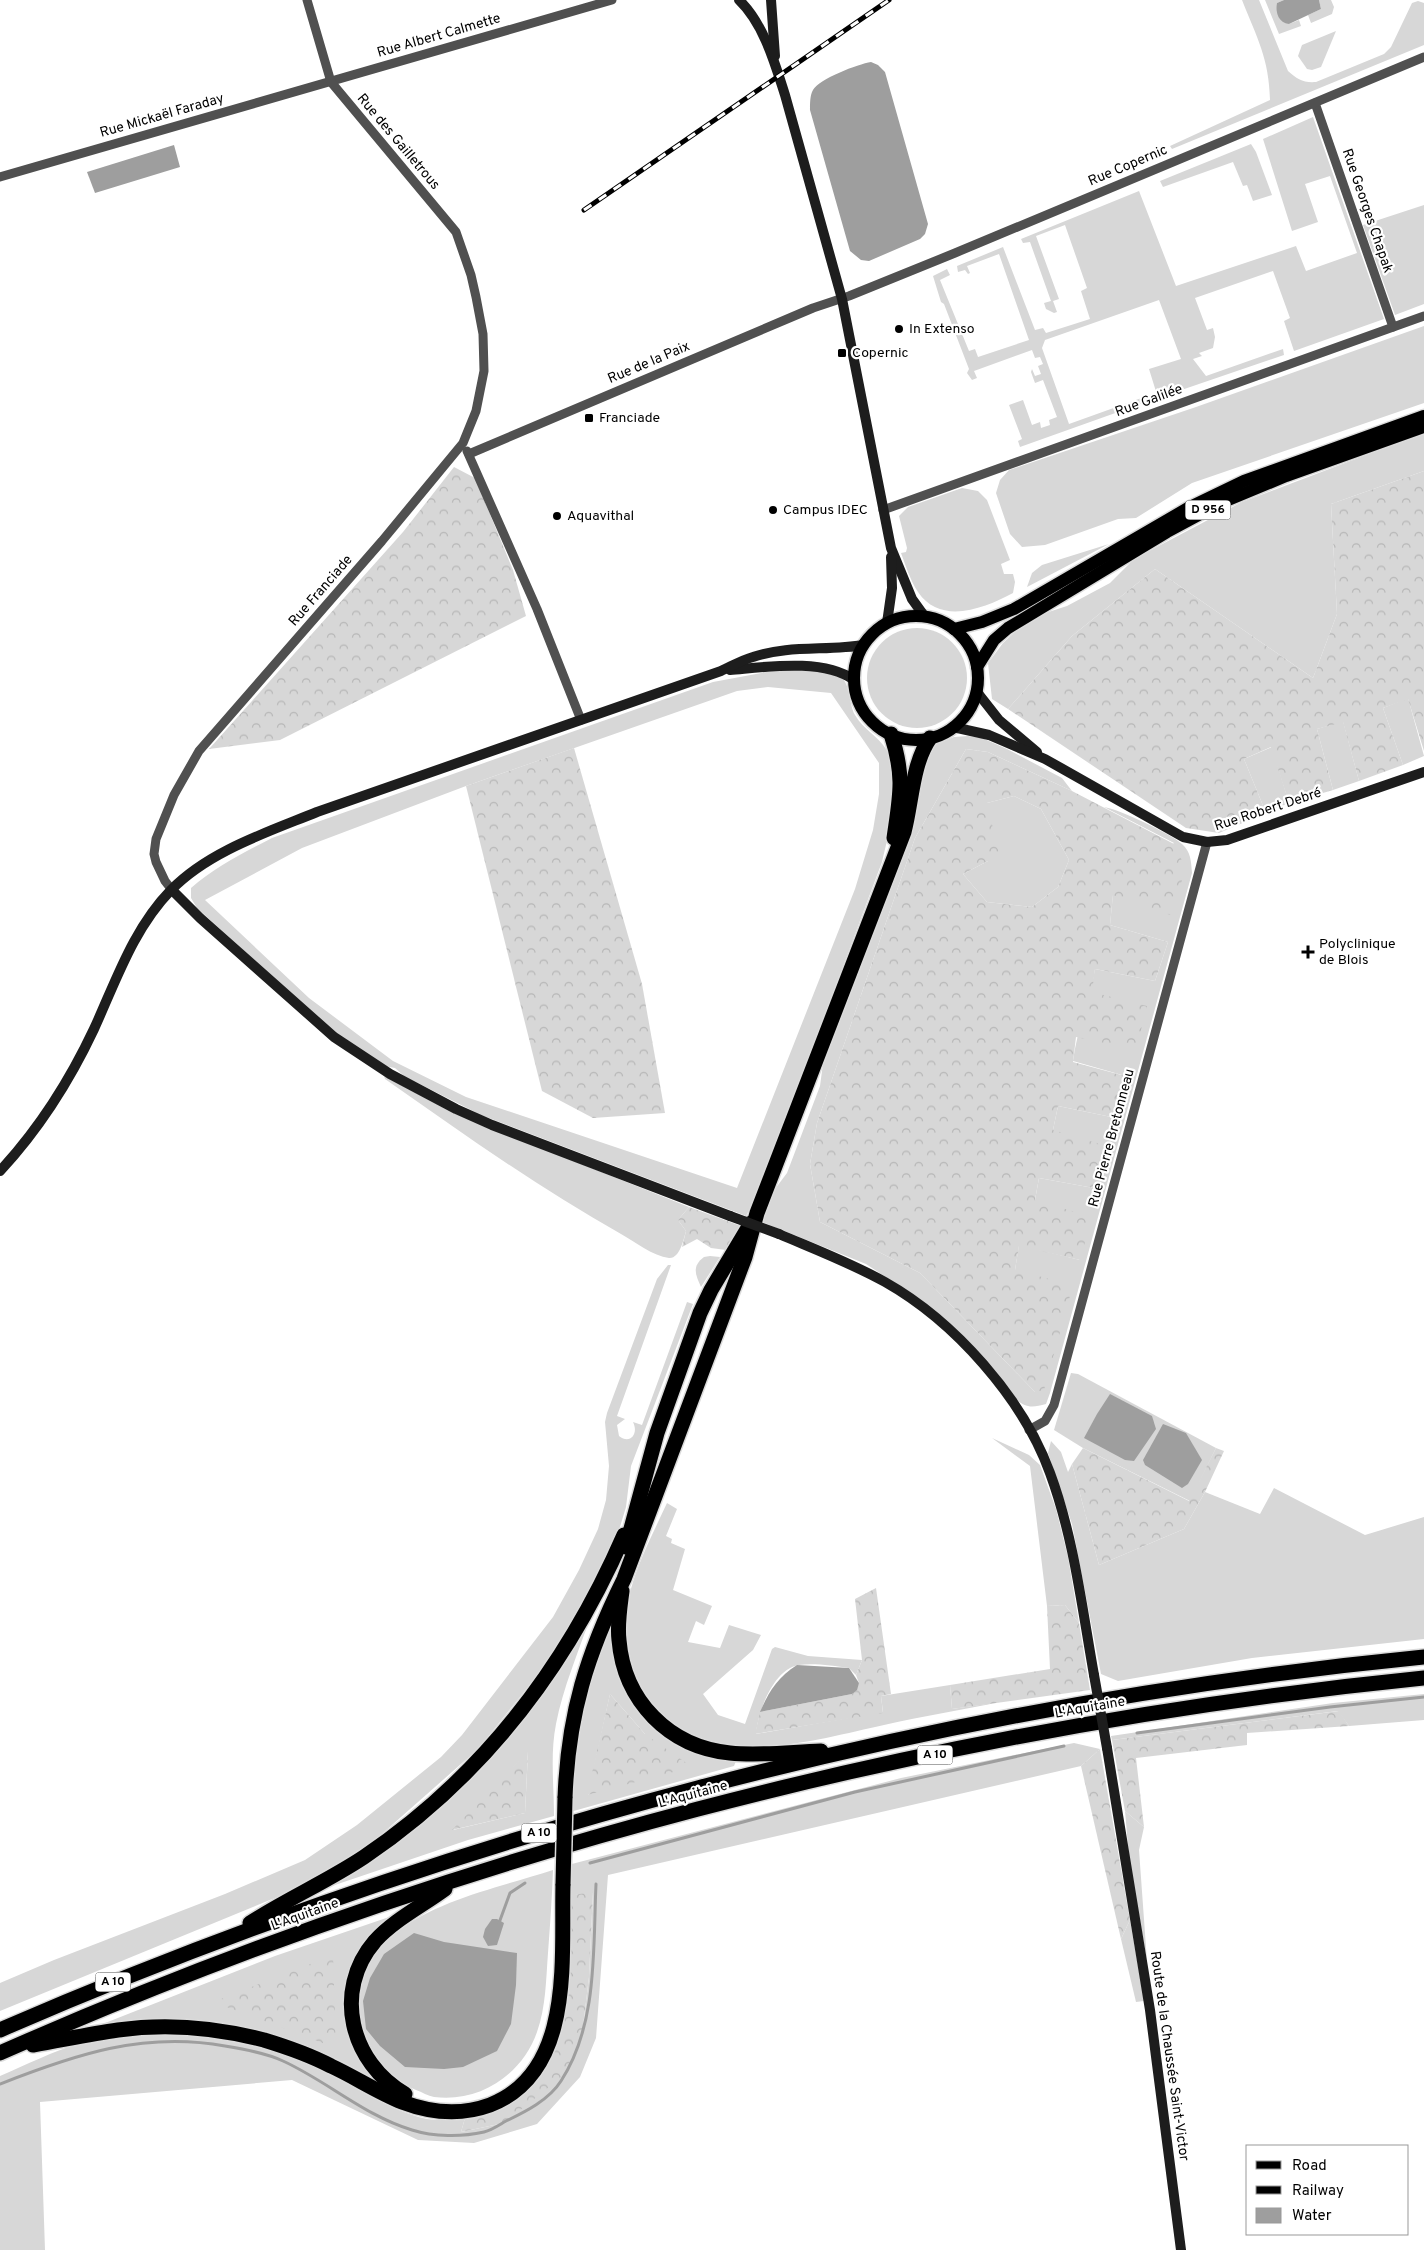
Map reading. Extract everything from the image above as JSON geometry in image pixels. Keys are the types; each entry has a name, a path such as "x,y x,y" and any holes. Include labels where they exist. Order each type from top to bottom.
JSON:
{"highway":[{"path":"889,869 901,783 901,770 892,734"},
{"path":"562,1799 567,1750 578,1693 607,1614 624,1579 735,1285 752,1235 757,1213 904,832 921,755 930,738"},
{"path":"6,2051 118,2030 147,2027 209,2030 255,2038 294,2050 329,2065 394,2098 418,2107 451,2113 481,2108 495,2103 520,2086 532,2075 547,2050 556,2019 563,1741 573,1691 628,1540 634,1512 657,1433 700,1313 710,1290 757,1213"},
{"path":"228,1938 278,1904 310,1890 365,1856 423,1811 478,1761 527,1704 564,1651 603,1583 634,1512"},
{"path":"624,1579 618,1630 624,1668 643,1707 667,1731 698,1747 729,1753 856,1750"},
{"name":"L'Aquitaine","path":"0,2030 228,1938 358,1891 516,1840 674,1794 856,1750 996,1720 1158,1692 1312,1670 1424,1657"},
{"name":"L'Aquitaine","path":"6,2051 211,1966 456,1881 680,1815 841,1775 937,1754 1162,1712 1324,1689 1424,1678"},
{"path":"456,1881 398,1920 374,1942 357,1973 351,2006 352,2022 361,2050 369,2064 381,2078 392,2087 414,2099 451,2105 479,2101 504,2090 526,2070 541,2048 548,2025 552,1999 560,1885"}],"main road":[{"name":"D 956","path":"954,629 982,622 1014,609 1188,508 1244,481 1424,416"},
{"name":"D 956","path":"977,666 994,640 1008,628 1194,517 1277,480 1424,427"},
{"path":"912,616 925,616 940,621 954,629 965,639 973,652 977,666 977,692 964,718 954,727 930,738 917,740 892,734 877,725 865,712 858,697 854,680 856,662 864,645 874,632 887,623 912,616"}],"street":[{"name":"Rue des Gailletrous","path":"307,0 331,82 456,232 471,275 476,297"},
{"name":"Rue Albert Calmette","path":"331,82 612,0"},
{"path":"739,0 763,37 776,65 842,299 891,548 892,588 887,623"},
{"path":"772,0 776,65"},
{"name":"Rue Copernic","path":"842,299 1424,57"},
{"name":"Rue Mickaël Faraday","path":"0,176 331,82"},
{"name":"Rue Georges Chapak","path":"1315,103 1393,328"},
{"name":"Rue Franciade","path":"172,890 165,882 156,862 154,854 156,839 174,794 199,751 382,541 463,443 476,411 484,371 483,334 476,297"},
{"name":"Rue de la Paix","path":"469,454 812,308 842,299"},
{"name":"Rue Galilée","path":"883,510 1424,316"},
{"path":"463,443 538,609 581,720"},
{"path":"891,548 912,599 925,616"},
{"path":"0,1171 40,1122 68,1079 95,1028 130,949 158,905 172,890 203,865 280,827 721,671 753,657 775,652 831,650 864,645"},
{"path":"721,671 776,667 827,668 841,672 854,680"},
{"path":"977,692 999,720 1045,759"},
{"path":"954,727 990,736 1045,759"},
{"name":"Rue Robert Debré","path":"1045,759 1183,837 1207,842 1227,840 1424,772"},
{"name":"Rue Pierre Bretonneau","path":"1029,1430 1045,1420 1054,1405 1207,842"},
{"name":"Route de la Chaussée Saint-Victor","path":"172,890 200,918 334,1037 390,1074 456,1109 492,1125 778,1234 861,1269 898,1290 923,1308 969,1349 991,1374 1029,1430 1050,1472 1068,1532 1107,1748 1150,2010 1181,2250"}],"green space":[{"path":"1242,0 1259,0 1288,71 1304,81 1316,82 1384,54 1391,47 1412,3 1418,1 1424,3 1424,45 1172,149 1170,146 1270,100 1265,60"},
{"path":"1265,0 1284,0 1277,3 1289,24 1299,20 1301,26 1279,34"},
{"path":"1319,0 1331,0 1334,7 1332,14 1311,23 1308,15 1321,9"},
{"path":"1336,31 1321,67 1312,70 1307,69 1298,56 1302,45"},
{"path":"1313,117 1384,319 1294,351 1284,321 1290,318 1273,271 1195,298 1207,330 1213,328 1215,337 1213,348 1199,353 1202,356 1193,359 1206,376 1283,349 1284,355 1158,398 1149,369 1181,359 1159,300 1045,340 1042,348 1069,424 1147,396 1149,401 1020,447 1018,441 1022,439 1009,405 1023,400 1032,425 1040,422 1041,428 1050,425 1049,420 1057,417 1043,380 1035,383 1031,372 1032,369 1035,376 1041,374 1038,366 1043,364 1040,357 1035,358 1032,350 974,371 977,378 972,380 967,373 969,369 944,304 941,302 933,276 947,269 950,275 940,280 969,351 975,349 978,357 1029,340 999,254 967,266 970,273 968,274 965,270 958,272 957,266 1003,247 1035,330 1043,328 1046,333 1090,319 1081,291 1087,288 1065,225 1036,236 1059,299 1053,301 1057,312 1054,313 1046,309 1044,303 1051,301 1030,242 1023,243 1021,239 1139,191 1176,286 1296,246 1306,271 1357,253 1330,176 1305,184 1318,222 1292,231 1263,139"},
{"path":"1251,144 1256,152 1272,195 1253,201 1247,185 1243,186 1233,162 1163,187 1160,181"},
{"path":"1424,205 1424,304 1395,315 1363,225"},
{"path":"1424,326 1424,403 1192,483 1136,518 1118,519 1045,545 1022,547 1010,534 996,493 1000,480 1009,470 1196,407"},
{"path":"1424,433 1424,471 1331,504 1337,614 1313,678 1155,569 1072,636 1008,709 992,699 988,663 1003,643 1030,618 1067,606 1110,583 1134,559 1242,502"},
{"path":"454,467 475,478 513,570 526,616 280,740 209,749 403,532"},
{"path":"1424,471 1424,751 1408,699 1383,708 1403,765 1359,781 1343,722 1317,729 1333,790 1289,803 1271,747 1244,759 1266,813 1219,833 1186,828 1008,709 1072,636 1155,569 1313,678 1337,614 1331,504"},
{"path":"962,488 978,491 987,500 1010,560 1001,564 1004,574 1013,574 1015,582 1013,593 1002,599 977,608 951,611 939,609 928,602 915,587 901,553 906,552 907,548 899,516 908,507"},
{"path":"1109,544 1027,587 1032,573 1042,565"},
{"path":"917,628 936,631 953,642 964,659 967,678 964,697 953,714 936,725 917,728 898,725 881,714 870,697 867,678 870,659 881,642 898,631"},
{"path":"815,670 837,674 845,682 855,715 886,749 892,761 895,789 894,805 882,862 759,1191 746,1216 481,1115 404,1076 395,1068 384,1066 350,1044 326,1025 197,908 191,898 191,888 200,880 272,838 713,682 772,671","holes":["768,687 831,693 879,763 879,794 873,830 855,889 737,1188 466,1097 393,1061 309,998 205,900 302,848 466,786 737,691"]},
{"path":"1408,698 1424,756 1403,765 1383,708"},
{"path":"1343,721 1359,781 1333,790 1317,729"},
{"path":"954,737 982,738 1007,749 1062,778 1072,791 988,752 966,749 915,838 817,1123 810,1164 820,1222 920,1273 1035,1392 1015,1270 1019,1245 1080,1260 1035,1200 1039,1178 1099,1189 1053,1130 1058,1106 1116,1118 1129,1077 1073,1061 1095,969 1155,981 1168,942 1110,925 1113,894 1174,843 1104,807 1156,828 1182,844 1190,857 1192,873 1050,1393 1046,1404 1037,1406 1029,1406 1019,1401 913,1295 866,1264 762,1222 772,1193 787,1173 820,1086 824,1056 910,837 927,756 936,744"},
{"path":"1272,747 1289,803 1266,813 1244,759"},
{"path":"574,748 642,984 665,1113 593,1118 542,1091 466,786"},
{"path":"966,749 988,752 1072,791 1174,844 1186,869 1170,915 1113,895 1110,925 1168,942 1155,981 1095,969 1092,992 1147,1006 1136,1050 1076,1037 1073,1062 1129,1077 1116,1118 1058,1106 1053,1130 1110,1147 1099,1189 1039,1178 1035,1200 1092,1217 1080,1260 1019,1246 1015,1270 1073,1285 1044,1390 1035,1392 920,1273 820,1222 810,1164 817,1123 915,838","holes":["1014,796 1041,809 1069,860 1058,887 1032,907 987,902 963,874 988,861 1001,862 987,803"]},
{"path":"1014,796 1041,809 1069,860 1058,887 1032,907 987,902 963,874 988,861 987,803"},
{"path":"384,1076 451,1112 689,1207 678,1220 686,1231 679,1252 669,1258 657,1255 590,1216 472,1140 385,1079"},
{"path":"689,1207 741,1226 726,1250 711,1248 697,1239 682,1247 686,1231 678,1220"},
{"path":"710,1256 720,1257 701,1287 696,1274 696,1267 700,1260"},
{"path":"668,1265 671,1265 617,1416 625,1419 617,1425 619,1436 630,1439 635,1431 633,1422 642,1425 687,1302 693,1304 631,1466 626,1507 616,1540 560,1647 478,1749 375,1840 328,1870 282,1895 0,2011 0,1983 54,1960 225,1894 305,1860 357,1825 441,1757 462,1735 553,1617 579,1570 598,1529 606,1500 609,1466 605,1422 607,1413 657,1279"},
{"path":"1071,1373 1078,1374 1216,1448 1190,1501 1083,1448 1054,1430"},
{"path":"992,1438 1029,1455 1040,1465 1056,1509 1068,1557 1079,1623 1065,1605 1047,1606 1030,1466"},
{"path":"1051,1441 1061,1452 1068,1472 1072,1464 1099,1565 1184,1529 1205,1492 1260,1514 1274,1488 1365,1535 1424,1517 1424,1639 1252,1658 1118,1681 1101,1674 1072,1524 1048,1453"},
{"path":"1083,1448 1189,1501 1216,1448 1224,1451 1205,1492 1184,1529 1099,1565 1072,1464"},
{"path":"667,1503 677,1509 666,1536 672,1539 671,1543 685,1549 673,1590 712,1606 704,1625 696,1621 688,1642 720,1648 729,1625 761,1635 753,1650 703,1694 718,1715 745,1724 772,1649 775,1647 808,1656 862,1660 856,1675 849,1668 831,1666 805,1664 790,1668 774,1683 768,1693 760,1714 756,1734 883,1712 881,1696 950,1685 952,1709 1000,1702 787,1745 752,1747 719,1745 689,1736 663,1719 642,1692 631,1666 626,1642 626,1618 629,1595 645,1550"},
{"path":"876,1588 891,1694 881,1696 883,1713 755,1734 760,1712 852,1694 859,1683 856,1675 862,1660 855,1599"},
{"path":"1065,1605 1079,1623 1090,1690 952,1709 950,1685 1050,1669 1047,1606"},
{"path":"590,1618 567,1684 554,1735 554,1816 468,1840 329,1887 451,1793","holes":["528,1752 525,1813 453,1830"]},
{"path":"612,1619 615,1652 628,1697 659,1730 693,1752 736,1761 734,1766 570,1812 571,1768 589,1677","holes":["610,1694 645,1734 588,1795"]},
{"path":"610,1694 645,1734 692,1767 587,1795"},
{"path":"1424,1694 1424,1720 1349,1726 1338,1711 1112,1740 1111,1736 1333,1703"},
{"path":"1339,1711 1349,1726 1247,1733 1247,1745 1136,1758 1144,1827 1125,1811 1112,1740"},
{"path":"1074,1743 1100,1749 1081,1766 608,1875 596,2038 580,2077 537,2124 474,2143 418,2140 292,2080 40,2102 45,2250 0,2250 0,2076 60,2050 106,2037 133,2034 192,2034 221,2037 276,2050 316,2066 378,2100 410,2114 431,2120 465,2118 461,2132 504,2123 582,2035 589,1977 593,1893 566,1896 568,1865 901,1778"},
{"path":"1100,1749 1130,1920 1121,1939 1081,1766"},
{"path":"528,1751 525,1813 452,1830"},
{"path":"1125,1811 1144,1827 1139,1850 1147,1961 1129,1857"},
{"path":"553,1870 544,2003 537,2032 521,2061 497,2083 467,2095 451,2098 429,2096 403,2083 381,2064 373,2053 366,2040 362,2026 360,2012 361,1988 367,1970 376,1953 395,1933 431,1911 471,1895"},
{"path":"593,1892 589,1977 582,2035 564,2075 504,2123 461,2132 465,2118 510,2103 541,2072 566,1896"},
{"path":"398,1914 373,1934 347,2017 355,2051 378,2085 262,2036 95,2027 275,1956"},
{"path":"1130,1920 1144,2001 1136,2002 1121,1939"},
{"path":"333,1955 336,2048 213,2002"}],"water":[{"path":"1284,0 1319,0 1321,9 1289,24 1283,22 1278,17 1277,3"},
{"path":"871,62 878,65 885,72 928,224 925,234 920,239 869,261 861,260 850,251 810,110 810,99 813,90 823,81 839,73"},
{"path":"174,145 180,167 95,193 87,172"},
{"path":"1110,1394 1152,1416 1156,1429 1134,1461 1125,1460 1084,1438"},
{"path":"1163,1424 1186,1433 1202,1460 1188,1484 1182,1488 1145,1465 1143,1460"},
{"path":"797,1665 849,1668 859,1683 857,1690 852,1694 760,1712 775,1685 784,1674"},
{"path":"492,1919 497,1919 504,1923 497,1945 488,1946 483,1937 485,1929"},
{"path":"414,1933 444,1942 517,1953 516,1985 511,2024 497,2051 463,2067 444,2069 405,2067 380,2046 366,2029 363,2001 370,1978 384,1954"}],"waterway":[{"path":"1137,1733 1330,1707 1424,1697"},
{"path":"590,1863 855,1792 1064,1746"},
{"path":"499,1923 510,1893 525,1883"},
{"path":"0,2084 82,2055 110,2048 137,2044 195,2042 247,2050 277,2058 315,2078 378,2116 412,2130 448,2136 475,2134 493,2129 529,2109 550,2094 561,2081 573,2059 588,2011 593,1960 596,1884"}],"railway":[{"path":"584,210 889,0"}],"place":[{"name":"In Extenso","path":"899,329"},
{"name":"Copernic","path":"842,353"},
{"name":"Franciade","path":"589,418"},
{"name":"Campus IDEC","path":"773,510"},
{"name":"Aquavithal","path":"557,516"},
{"name":"Polyclinique de Blois","path":"1308,952"}]}
